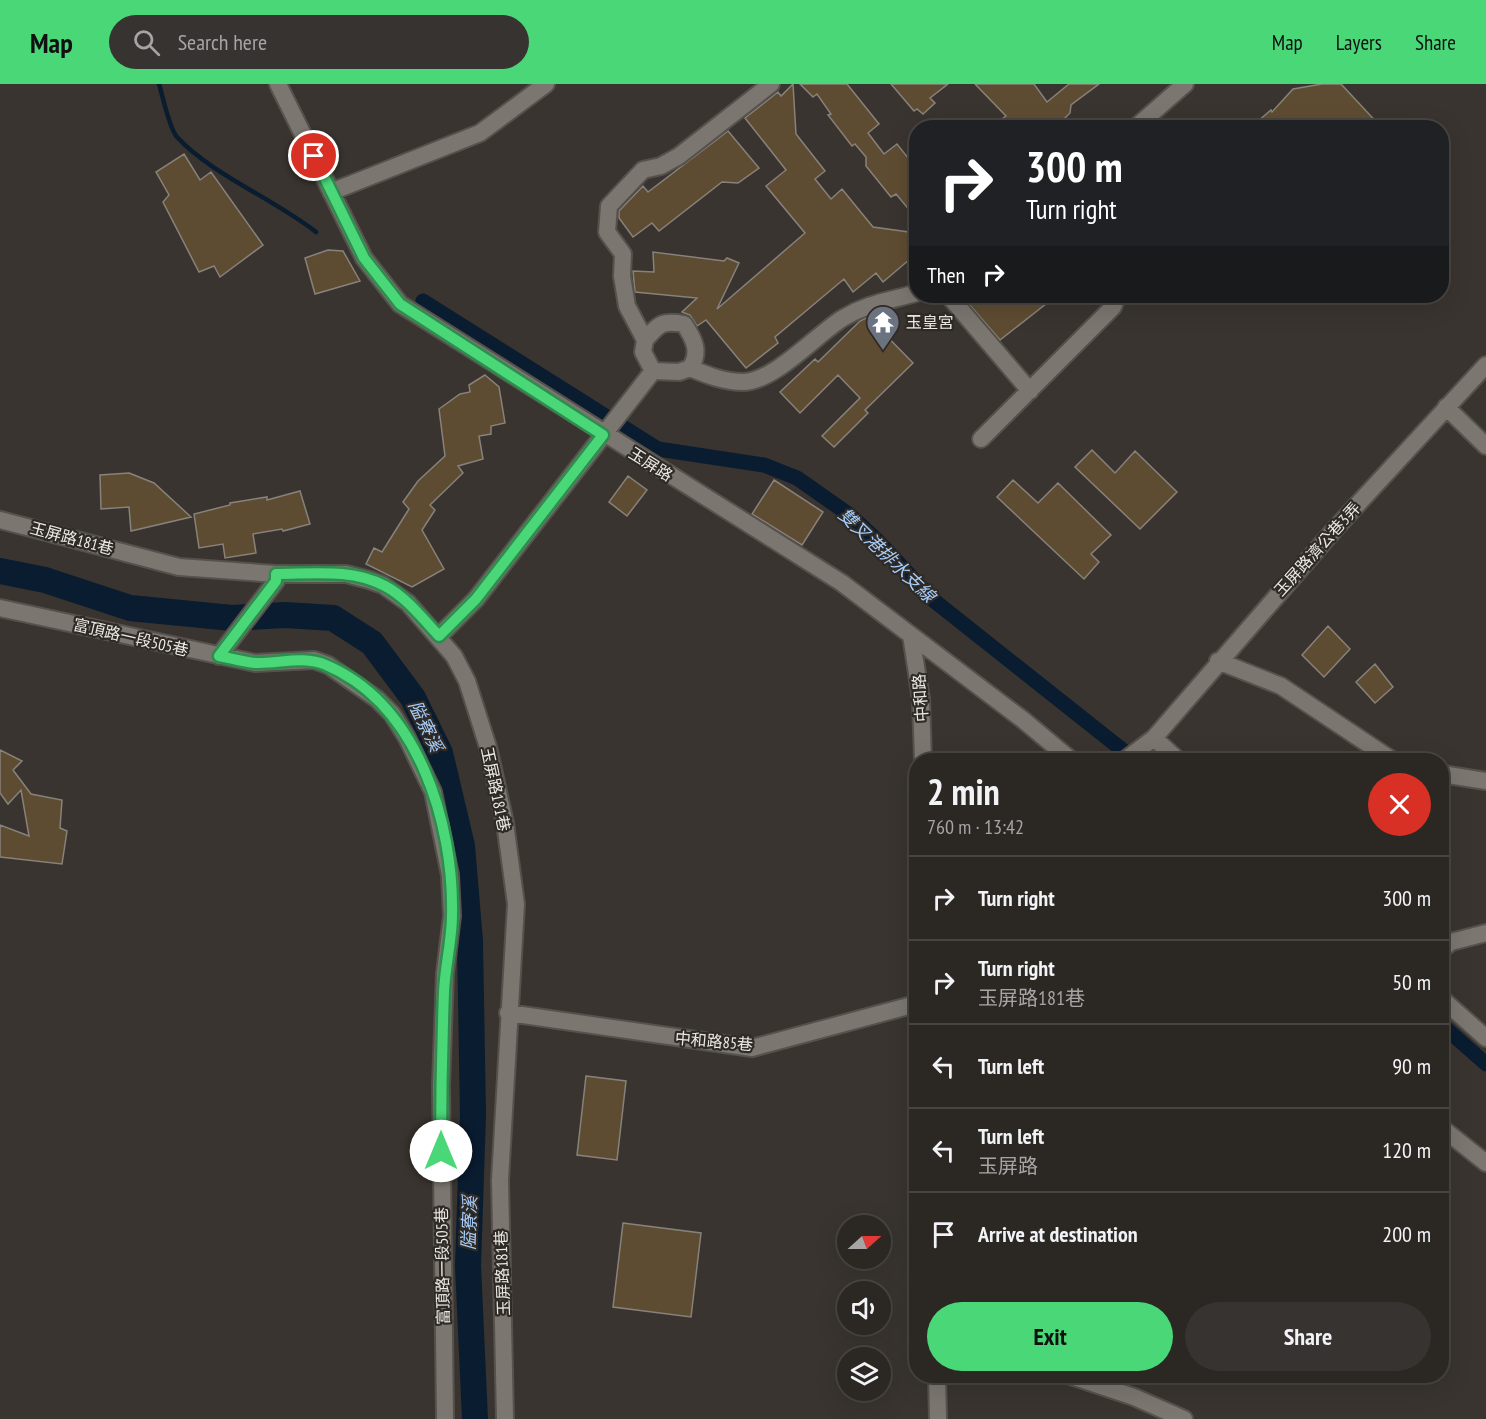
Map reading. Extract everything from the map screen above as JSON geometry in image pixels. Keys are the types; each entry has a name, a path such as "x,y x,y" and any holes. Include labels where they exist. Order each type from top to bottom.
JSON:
{"street":[{"name":"玉屏路","path":"278,84 364,258 400,304 603,435 842,583 1022,719 1063,753"},
{"path":"331,192 480,133 546,84"},
{"path":"645,340 627,306 622,276 623,254 607,232 609,206 643,170 661,166 679,156 771,84"},
{"path":"1144,120 1185,84"},
{"path":"690,368 715,378 745,382 773,371 842,319 872,303 909,295"},
{"path":"955,303 1030,391"},
{"path":"981,439 1114,303"},
{"path":"669,321 684,324 697,348 695,361 690,368 679,372 653,371 643,352 645,340 658,325 669,321"},
{"name":"玉屏路濟公巷3弄","path":"1154,738 1218,661 1486,365"},
{"path":"439,636 476,599 653,371"},
{"path":"1446,407 1486,447"},
{"name":"玉屏路181巷","path":"0,520 179,567 276,578 346,574 383,585 408,603 454,656 467,681 488,747 505,823 516,904 500,1180 505,1419"},
{"path":"223,652 276,578"},
{"name":"富頂路一段505巷","path":"0,608 223,652 255,663 314,660 328,665 377,699 392,714 418,759 436,802 450,875 452,916 445,973 441,1085 445,1419"},
{"name":"中和路","path":"911,635 918,665 923,753"},
{"path":"1218,661 1281,686 1382,753"},
{"path":"1134,753 1154,738 1170,753"},
{"path":"1449,775 1486,782"},
{"path":"1449,944 1486,933"},
{"path":"1449,1005 1486,1038"},
{"name":"中和路85巷","path":"508,1013 752,1048 909,1006"},
{"path":"1449,1134 1486,1163"},
{"path":"937,1383 938,1419"},
{"path":"1092,1383 1134,1397 1184,1419"}],"building":[{"path":"793,84 796,134 825,171 815,179 831,199 842,189 873,227 909,232 909,260 883,282 876,273 853,292 844,279 775,337 778,343 746,368 706,320 697,326 690,315 682,312 697,298 635,292 633,271 654,272 653,252 724,261 727,258 739,263 717,309 805,233 766,186 786,170 745,118 778,92 781,96"},
{"path":"800,84 847,84 879,124 868,133 884,154 897,144 909,159 909,210 896,194 891,197 866,166 866,157 855,144 852,146 828,115 831,114 817,94 813,97"},
{"path":"891,84 948,84 930,98 935,103 923,114 917,109 914,111"},
{"path":"975,84 1034,84 1047,102 1069,84 1099,84 1071,105 1070,113 1063,120 1000,120 1006,116"},
{"path":"1322,84 1341,84 1375,120 1259,120 1271,110 1272,112 1293,89"},
{"path":"728,131 759,168 738,183 722,182 659,231 652,223 633,237 619,218 619,211 643,186 648,192"},
{"path":"184,154 200,180 211,172 263,245 220,277 214,266 199,272 163,202 169,195 156,172"},
{"path":"328,250 343,251 360,281 315,294 305,258"},
{"path":"968,303 1047,303 1000,340"},
{"path":"868,317 913,363 865,410 868,413 834,447 822,436 860,398 838,375 800,413 780,392 815,359 818,362 860,321"},
{"path":"485,375 499,387 505,423 491,426 491,434 479,436 483,459 458,466 463,473 430,505 435,510 422,530 444,569 412,587 366,564 374,548 382,552 409,509 403,502 418,481 445,456 439,409 460,394 470,392 469,385"},
{"path":"1092,450 1115,473 1135,451 1177,492 1140,529 1075,467"},
{"path":"129,473 154,483 191,517 131,531 129,507 101,509 100,475"},
{"path":"628,476 647,490 627,516 609,502"},
{"path":"774,480 823,512 802,545 752,514"},
{"path":"1013,480 1038,503 1058,483 1111,535 1091,554 1099,562 1084,579 997,497"},
{"path":"300,491 310,524 283,531 282,529 253,534 256,553 225,558 223,544 199,548 194,514 230,505 230,503 267,497 267,500"},
{"path":"1328,626 1350,649 1324,677 1302,655"},
{"path":"1375,664 1393,687 1375,703 1356,682"},
{"path":"0,750 22,761 13,770 31,794 62,800 60,828 67,831 62,864 0,857 0,825 29,836 21,790 8,804 0,793"},
{"path":"586,1076 626,1081 617,1160 577,1155"},
{"path":"623,1223 701,1233 691,1317 613,1307"}],"waterway":[{"path":"159,84 169,120 177,137 207,163 316,232"},
{"name":"雙叉港排水支線","path":"423,301 658,449 764,465 797,478 851,516 880,543 932,599 1126,753"},
{"name":"隘寮溪","path":"0,571 45,580 130,608 232,618 285,615 333,618 372,643 413,698 440,753 462,846 470,941 473,1115 468,1265 475,1419"},
{"name":"雙叉港排水支線","path":"1449,1031 1486,1064"}],"place":[{"name":"玉皇宮","path":"883,351"}],"route":[{"path":"314,156 364,258 400,304 603,435 476,599 439,636 408,603 383,585 346,574 276,574 276,581 219,656 255,663 314,660 328,665 377,699 392,714 407,738 433,792 445,842 450,875 452,916 445,973 441,1151"}]}
